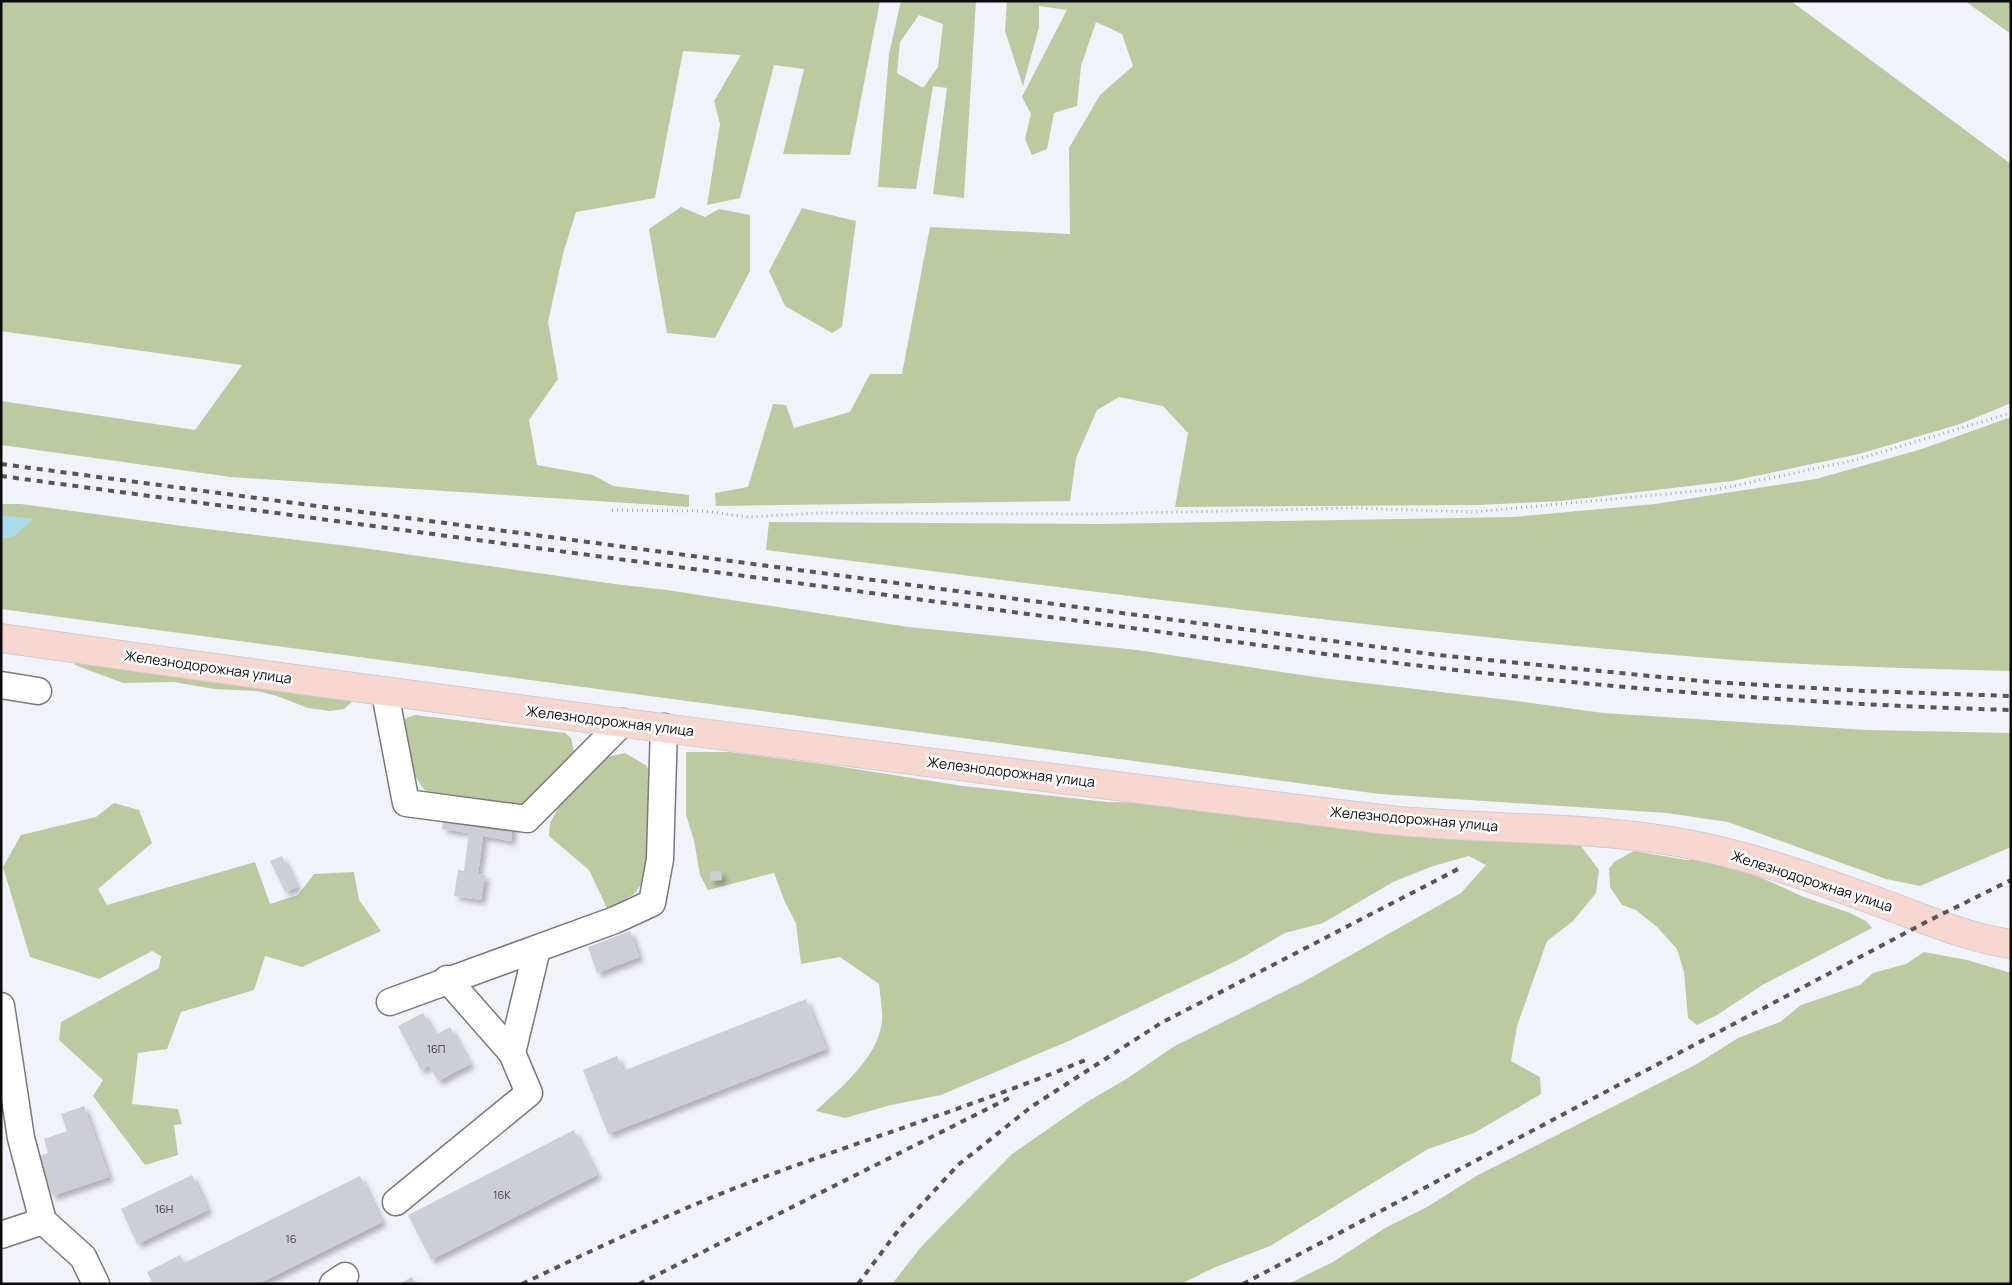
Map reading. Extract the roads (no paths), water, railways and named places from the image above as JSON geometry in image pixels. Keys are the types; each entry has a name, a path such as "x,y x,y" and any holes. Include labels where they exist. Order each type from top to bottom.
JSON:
{"main road":[{"name":"Железнодорожная улица","path":"1,638 385,693 1381,819 1654,838 1701,846 1758,861 1928,921 1985,939 2011,944"}],"street":[{"path":"1,685 38,691"},
{"path":"385,693 406,803 527,819 623,722"},
{"path":"390,1002 447,979 615,920 652,903 660,858 664,728"},
{"path":"512,1053 536,949"},
{"path":"396,1202 529,1093 512,1053 447,979"},
{"path":"1,1006 21,1138 43,1221 83,1257 96,1284"},
{"path":"1,1235 43,1221"}],"water":[{"path":"1,515 33,519 15,536 2,538"}],"railway":[{"path":"1,464 1438,655 1711,682 1864,691 2011,696"},
{"path":"1,476 1437,668 1682,692 1846,703 2011,710"},
{"path":"858,1284 900,1228 958,1165 1031,1107 1161,1023 1460,868"},
{"path":"1243,1284 1928,921 2011,880"},
{"path":"522,1284 632,1232 715,1196 1003,1092 1088,1059"},
{"path":"639,1284 1013,1096"}]}
